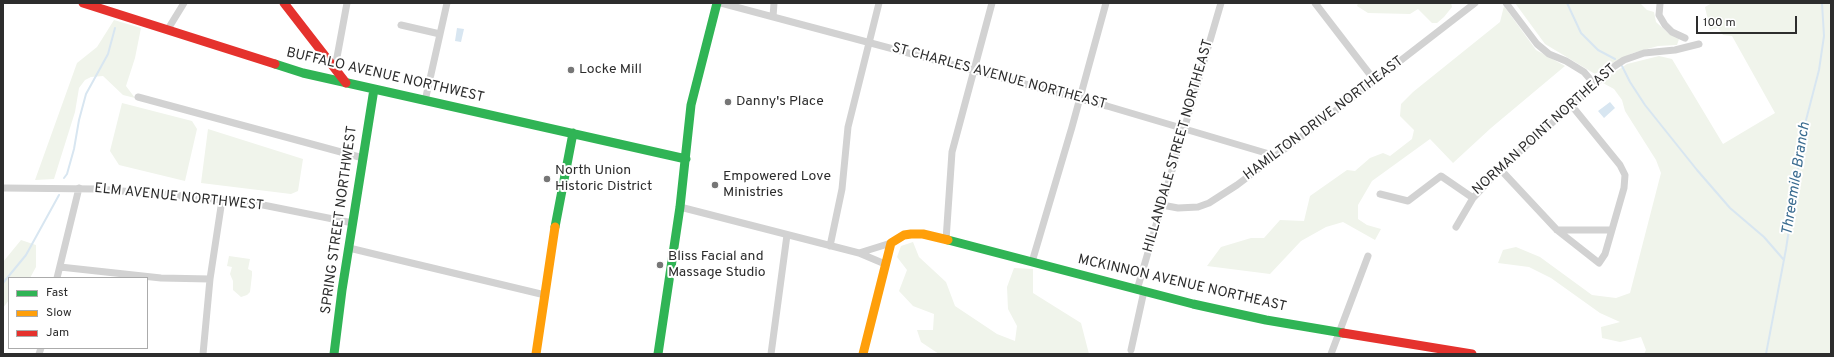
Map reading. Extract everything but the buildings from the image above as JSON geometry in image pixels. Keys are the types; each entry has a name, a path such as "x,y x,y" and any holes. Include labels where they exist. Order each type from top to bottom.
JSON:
{"street":[{"name":"BUFFALO AVENUE NORTHWEST","path":"83,3 303,73 686,159"},
{"path":"168,29 184,3"},
{"path":"284,3 346,83"},
{"path":"334,68 347,3"},
{"path":"425,101 447,3"},
{"path":"658,354 680,207 691,105 717,3"},
{"name":"ST CHARLES AVENUE NORTHEAST","path":"721,3 1080,98 1276,156"},
{"path":"773,16 774,3"},
{"path":"830,246 842,189 848,127 879,3"},
{"path":"946,240 952,152 992,3"},
{"path":"1032,262 1106,3"},
{"name":"HILLANDALE STREET NORTHEAST","path":"1131,350 1141,291 1162,205 1221,3"},
{"path":"1315,3 1375,81"},
{"name":"HAMILTON DRIVE NORTHEAST","path":"1162,205 1191,208 1209,203 1237,185 1375,81 1475,3"},
{"path":"1506,3 1537,44 1549,54 1566,61 1584,72 1595,85"},
{"name":"NORMAN POINT NORTHEAST","path":"1380,194 1408,201 1441,176 1473,198 1500,169 1595,85 1607,71 1624,60 1644,52 1675,50 1699,44 1672,32 1665,25 1660,15 1660,4"},
{"path":"401,25 440,34"},
{"name":"SPRING STREET NORTHWEST","path":"334,354 374,89"},
{"path":"138,97 363,158"},
{"path":"1500,169 1557,230 1599,263 1606,254 1611,230 1624,188 1624,175 1620,165 1572,106"},
{"path":"536,354 573,133"},
{"name":"ELM AVENUE NORTHWEST","path":"3,188 79,188 222,200 263,205 353,223"},
{"path":"57,277 79,188"},
{"path":"1456,228 1473,198"},
{"path":"203,354 210,279 222,200"},
{"path":"680,207 787,236 859,253 885,264"},
{"path":"1557,230 1611,230"},
{"name":"MCKINNON AVENUE NORTHEAST","path":"859,253 891,243 904,235 923,234 1141,291 1258,318 1422,350 1472,354"},
{"path":"771,354 787,236"},
{"path":"863,354 891,243"},
{"path":"349,248 545,295"},
{"path":"1331,354 1368,256"},
{"path":"60,267 161,278 210,279"}],"shaded area":[{"path":"1358,3 1451,3 1452,7 1437,23 1432,23 1418,9 1410,14 1368,13 1357,6"},
{"path":"1515,3 1640,3 1647,10 1654,12 1656,22 1668,33 1679,39 1677,45 1658,46 1633,53 1612,63 1595,74 1545,44"},
{"path":"1712,3 1831,3 1831,354 1644,354 1646,350 1641,337 1620,342 1602,338 1601,327 1620,322 1600,313 1551,278 1529,267 1498,263 1503,250 1516,247 1540,257 1592,295 1616,298 1630,293 1661,173 1656,160 1625,111 1622,100 1614,89 1603,83 1609,76 1627,64 1659,56 1672,59 1723,144 1775,113 1732,36 1723,35 1718,28 1710,30 1705,7"},
{"path":"1504,6 1536,50 1565,66 1491,128 1453,163 1430,139 1372,181 1358,205 1358,219 1367,225 1381,229 1375,240 1343,222 1326,227 1301,241 1270,274 1207,266 1221,247 1251,238 1264,238 1280,220 1304,221 1310,196 1347,170 1355,171 1370,158 1383,153 1390,156 1412,139 1414,130 1400,116 1401,104 1413,92 1500,22"},
{"path":"114,20 141,28 135,58 126,86 135,98 123,95 103,76 91,77 85,80 79,88 75,112 54,179 35,180 77,63 97,47"},
{"path":"457,28 464,29 461,42 455,41"},
{"path":"1610,102 1615,108 1604,118 1598,111"},
{"path":"122,103 192,121 197,129 185,181 119,165 110,151"},
{"path":"208,129 303,159 298,191 291,194 201,183"},
{"path":"21,240 36,245 36,267 31,277 8,277 8,301 3,308 3,262"},
{"path":"913,242 919,257 946,282 955,306 997,334 1015,341 1017,326 1008,309 1007,287 1014,268 1033,269 1033,293 1081,323 1089,354 939,354 921,342 917,330 933,330 934,314 913,306 899,291 907,270 897,257 901,246"},
{"path":"229,256 250,259 248,269 252,271 252,275 250,292 247,295 241,297 233,290 233,281 230,274 232,267 227,266"}],"waterway":[{"path":"1567,3 1581,33 1598,50 1615,59"},
{"name":"Threemile Branch","path":"1766,354 1786,249 1805,124 1819,70 1824,36 1822,3"},
{"path":"64,178 67,174 74,149 79,120 86,94 108,54 115,28"},
{"path":"1622,66 1630,82 1645,105 1697,170 1730,208 1764,237 1784,260"},
{"path":"3,283 26,255 59,195"}],"traffic: fast":[{"path":"658,354 680,207 691,105 717,3"},
{"path":"275,64 303,73 686,159"},
{"path":"334,354 342,290 374,89"},
{"path":"555,227 573,133"},
{"path":"948,240 1193,304 1266,320 1343,333"}],"traffic: slow":[{"path":"536,354 555,227"},
{"path":"863,354 891,243 904,235 911,234 923,234 948,240"}],"traffic: jam":[{"path":"83,3 275,64"},
{"path":"284,3 346,83"},
{"path":"1343,333 1472,354"}],"place":[{"name":"Locke Mill","path":"571,70"},
{"name":"Danny's Place","path":"728,102"},
{"name":"North Union Historic District","path":"547,179"},
{"name":"Empowered Love Ministries","path":"715,185"},
{"name":"Bliss Facial and Massage Studio","path":"660,265"}]}
